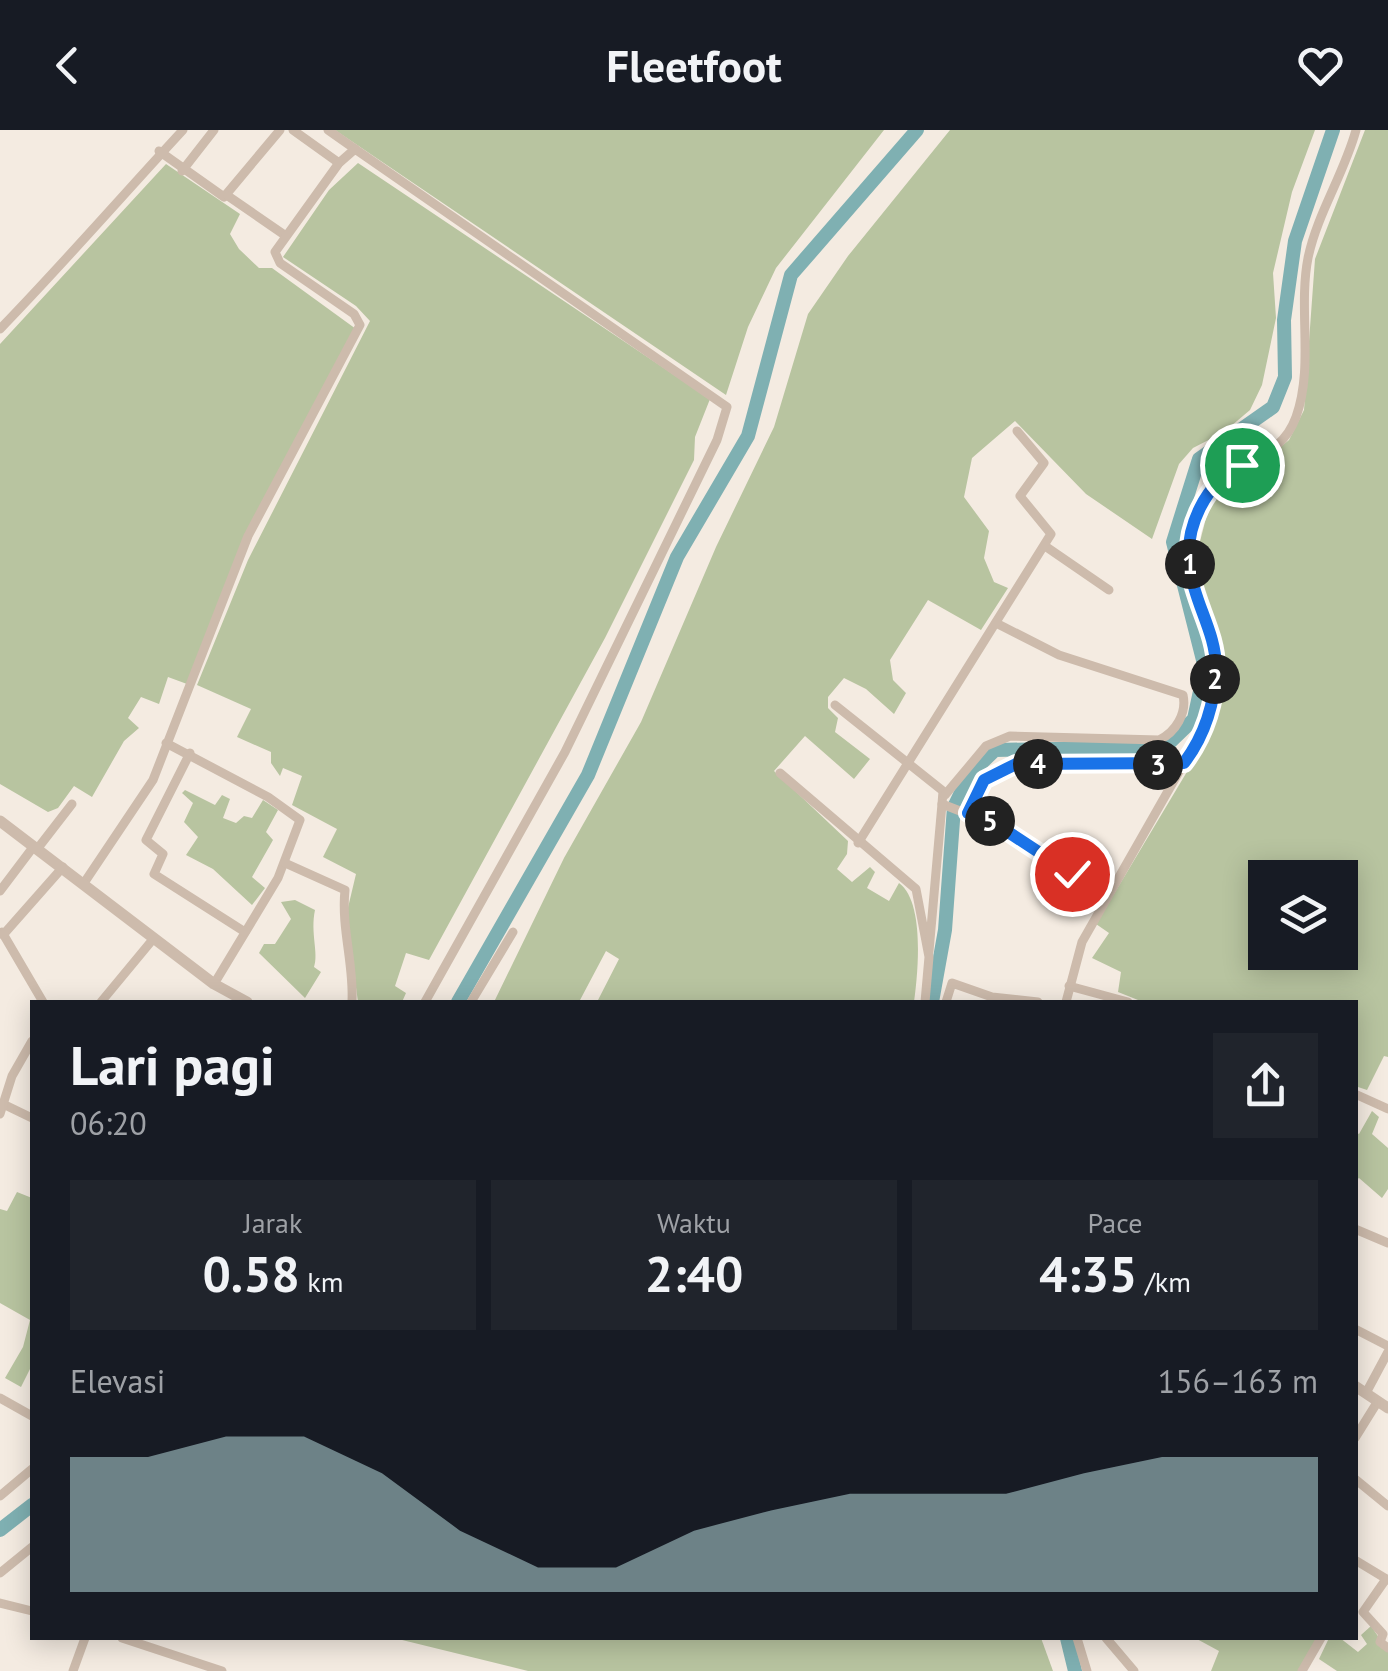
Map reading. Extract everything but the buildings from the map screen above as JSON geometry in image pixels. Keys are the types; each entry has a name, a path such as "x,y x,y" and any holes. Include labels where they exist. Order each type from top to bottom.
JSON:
{"street":[{"path":"0,328 183,130"},
{"path":"179,168 214,130"},
{"path":"228,196 280,130"},
{"path":"293,130 347,157 727,408 717,440 565,752 426,1000"},
{"path":"328,130 347,157"},
{"path":"1066,1000 1082,942 1207,722 1216,666 1210,630 1190,570 1194,532 1210,488 1226,473 1269,452 1297,416 1308,259 1356,130"},
{"path":"162,153 218,195 228,196 286,236"},
{"path":"84,883 153,780 248,536 360,325 354,314 276,259 275,252 347,157"},
{"path":"858,843 1051,531 1020,496 1044,463 1017,431"},
{"path":"1045,546 1109,590"},
{"path":"926,1000 945,802 968,763 1000,740 1159,740 1174,731 1181,715 1183,695 1060,655 996,623"},
{"path":"835,705 909,766 945,802 996,824 1107,895"},
{"path":"166,743 299,817 300,825 285,864 214,984"},
{"path":"190,753 146,841 163,854 154,874 245,932"},
{"path":"967,813 984,780 1016,764 1184,763"},
{"path":"780,774 916,889 928,957"},
{"path":"0,891 72,804"},
{"path":"0,822 214,984 243,1000"},
{"path":"285,864 346,890 341,908 350,957 352,1000"},
{"path":"41,1000 2,932 64,867"},
{"path":"472,1000 513,932"},
{"path":"103,1000 154,938"},
{"path":"947,1000 952,983 991,1000"},
{"path":"1068,986 1120,1000"},
{"path":"30,1044 12,1076 2,1109 30,1117"},
{"path":"1358,1095 1388,1108"},
{"path":"1358,1230 1388,1243"},
{"path":"1358,1331 1388,1349 1361,1390 1383,1405 1358,1434"},
{"path":"0,1398 30,1415"},
{"path":"0,1496 30,1472"},
{"path":"1358,1481 1388,1506"},
{"path":"0,1573 30,1549"},
{"path":"1358,1562 1387,1580 1364,1612 1383,1634 1380,1642 1388,1648"},
{"path":"0,1602 30,1610"},
{"path":"72,1671 84,1640"},
{"path":"130,1640 206,1669 222,1671"},
{"path":"1078,1640 1087,1671"},
{"path":"1108,1640 1134,1671"},
{"path":"1302,1671 1320,1640"}],"green space":[{"path":"335,130 884,130 776,268 748,327 726,395"},
{"path":"950,130 1315,130 1292,192 1273,273 1276,318 1262,385 1250,410 1224,432 1193,448 1179,464 1152,539 1086,494 1015,421 972,458 964,497 989,531 984,558 994,582 1008,588 981,630 928,600 890,660 893,680 906,693 894,714 866,689 844,678 828,697 828,708 838,718 835,732 870,759 854,779 805,736 774,771 848,841 847,854 837,869 852,882 870,867 875,872 867,888 889,901 899,883 907,892 918,939 914,1000 598,1000 619,959 606,951 580,1000 495,1000 564,858 641,722 716,547 774,427 808,314 848,256"},
{"path":"1365,130 1388,130 1388,1057 1384,1056 1367,1090 1358,1087 1358,1000 1138,1000 1118,992 1121,972 1092,958 1109,933 1096,924 1194,760 1216,713 1223,657 1195,561 1206,518 1223,480 1263,461 1289,440 1304,410 1315,259"},
{"path":"358,163 710,399 695,437 694,460 605,638 429,960 406,953 395,986 406,993 403,1000 358,1000 346,916 356,874 323,857 337,829 292,805 302,776 283,768 280,776 271,763 271,752 237,737 251,709 197,685 248,560 370,321 356,306 283,257 329,190"},
{"path":"166,164 240,214 230,234 259,268 272,268 356,329 245,535 187,684 168,677 159,704 141,697 128,718 139,728 124,741 92,797 74,786 58,808 48,812 0,784 0,344"},
{"path":"185,790 215,805 222,795 230,799 223,818 236,823 244,816 252,818 263,800 278,810 266,832 273,840 252,877 265,888 252,905 213,869 186,855 198,837 184,822 193,803 182,793"},
{"path":"295,900 315,910 314,967 321,972 305,998 259,953 264,944 275,944 291,919 281,902"},
{"path":"1372,1111 1379,1117 1372,1134 1388,1148 1388,1189 1382,1198 1358,1179 1359,1134"},
{"path":"17,1192 30,1197 30,1320 0,1303 0,1209 7,1211"},
{"path":"30,1320 30,1369 21,1387 5,1378 23,1347"},
{"path":"1371,1626 1388,1651 1388,1671 1337,1671 1319,1659 1328,1640 1343,1640 1358,1652 1367,1644 1361,1635"},
{"path":"402,1640 1042,1640 1053,1671 528,1671"},
{"path":"1199,1640 1316,1640 1299,1671 1211,1671 1219,1651"}],"waterway":[{"path":"459,1000 588,775 677,557 748,436 791,275 917,130"},
{"path":"932,1000 945,930 954,807 970,774 995,750 1165,747 1194,719 1205,668 1173,542 1199,459 1273,407 1285,377 1284,320 1295,241 1333,130"},
{"path":"0,1530 30,1507"},
{"path":"1067,1640 1075,1671"}],"route":[{"path":"1072,874 996,824 968,813 984,780 1016,764 1184,763 1207,722 1216,666 1210,630 1190,570 1194,532 1210,488 1242,465"}]}
